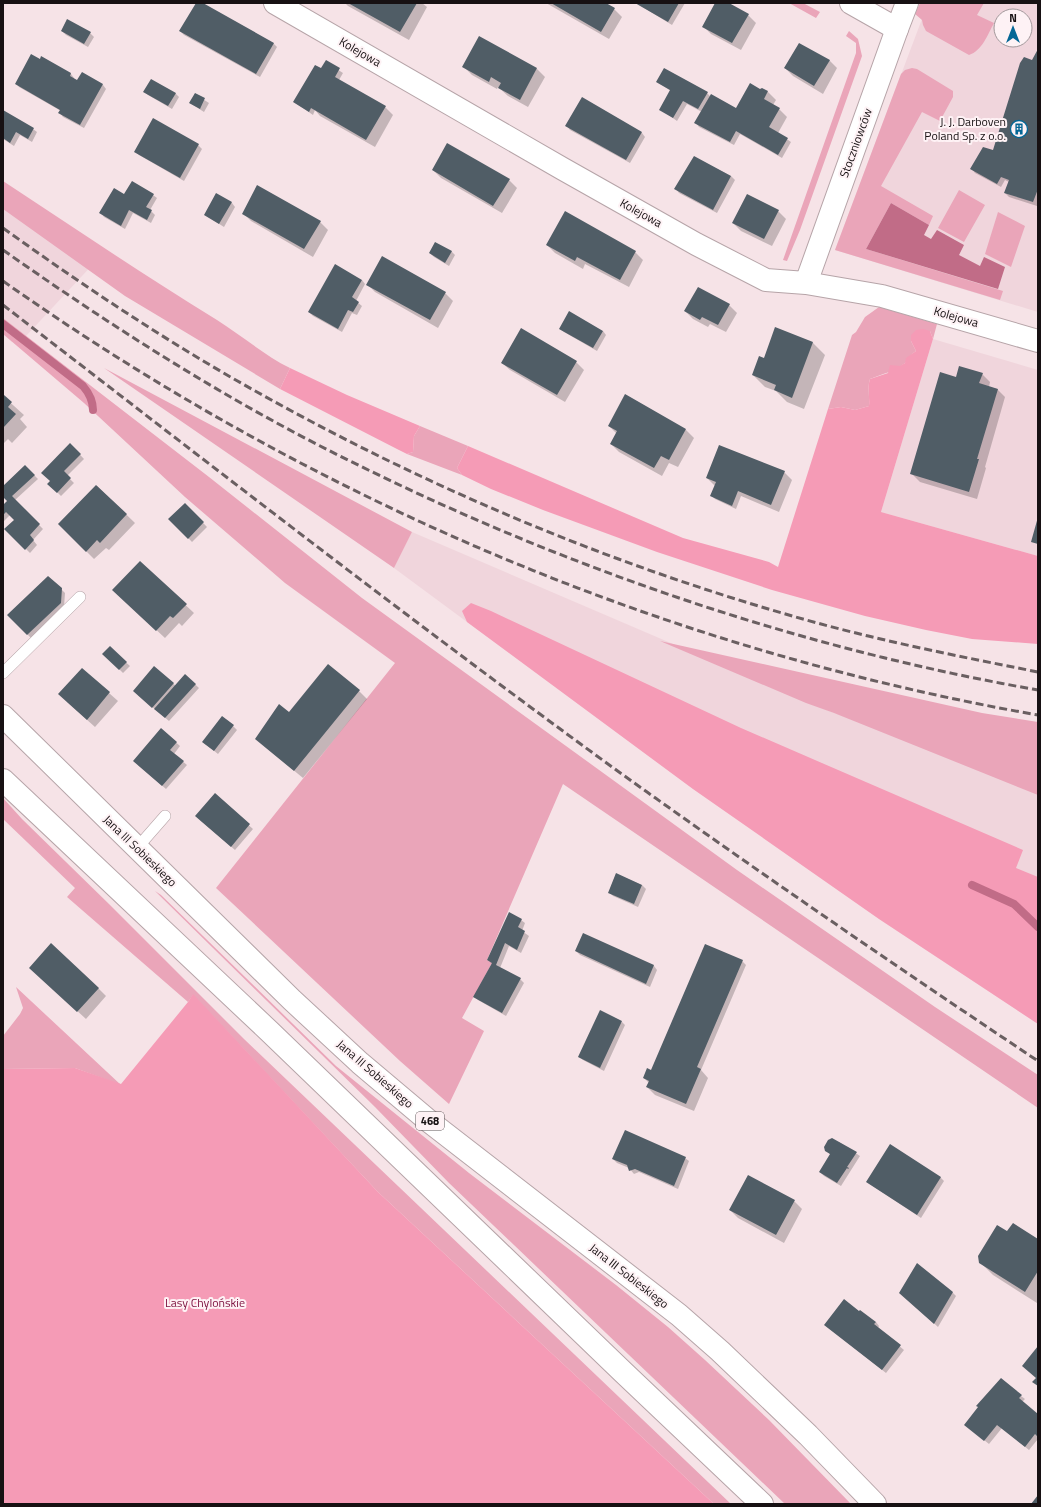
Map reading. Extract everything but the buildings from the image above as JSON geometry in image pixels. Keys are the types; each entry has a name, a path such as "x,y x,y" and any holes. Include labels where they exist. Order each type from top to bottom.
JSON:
{"main road":[{"name":"Kolejowa","path":"275,3 563,169 696,244 766,280 806,283 882,296 1038,341"},
{"path":"851,3 897,29"},
{"name":"Stoczniowców","path":"806,283 907,3"},
{"name":"Jana III Sobieskiego","path":"3,716 292,1000 360,1063 430,1122 679,1315 720,1351 808,1435 875,1504"},
{"path":"3,780 268,1030 762,1504"}],"lane":[{"path":"3,673 80,597"},
{"path":"137,848 165,816"}],"shaded area":[{"path":"789,3 803,3 820,12 816,18"},
{"path":"920,3 984,3 977,15 993,23 993,25 978,50 969,55 926,31 922,20 915,14"},
{"path":"928,3 1038,3 1038,312 835,250"},
{"path":"849,31 858,39 862,56 800,230 787,261 783,260 856,53 856,43 846,36"},
{"path":"912,68 917,69 953,91 953,97 940,121 922,112 881,186 933,216 929,225 891,203 866,249 1003,291 1000,300 835,250 901,74 905,70"},
{"path":"3,181 290,368 280,389 125,296 3,209"},
{"path":"959,190 985,205 964,242 938,228"},
{"path":"3,199 96,261 26,336 12,342 3,334"},
{"path":"891,203 929,225 924,235 931,239 937,230 964,245 959,255 980,266 984,257 1005,267 998,289 866,249"},
{"path":"998,212 1025,226 1011,267 985,254"},
{"path":"879,307 937,324 933,339 930,331 911,341 916,351 905,363 893,370 870,379 869,406 855,410 841,407 828,409 852,335 856,332 865,317"},
{"path":"3,318 209,477 362,598 737,870 935,1007 1038,1075 1038,1108 563,784 487,960 492,963 462,1018 484,1031 449,1104 400,1061 216,888 395,663 285,583 185,497 84,403 3,334"},
{"path":"933,339 1038,370 1038,556 881,512"},
{"path":"104,368 412,532 394,568"},
{"path":"420,426 468,446 457,468 462,475 407,454 413,452 414,436"},
{"path":"412,532 834,713 1038,757 1038,1024 879,919 693,789 394,568"},
{"path":"660,641 982,713 1038,722 1038,795 806,703"},
{"path":"3,798 22,819 244,1039 731,1504 714,1504 378,1192 193,995 188,1002 67,897 75,888 3,819"},
{"path":"155,891 161,895 336,1066 469,1173 616,1285 668,1327 769,1420 851,1504 785,1504 449,1183 375,1107"},
{"path":"16,987 121,1085 75,1068 3,1069 3,1036 23,1008"}],"green space":[{"path":"923,329 930,331 933,339 881,512 1038,556 1038,644 972,639 926,630 865,616 772,590 657,552 543,510 491,489 462,475 457,468 468,446 683,538 769,562 778,567 828,409 841,407 855,410 869,406 870,379 888,373 890,365 900,366 905,363 906,358 916,351 911,341 911,335 916,330"},
{"path":"290,368 347,395 420,426 414,436 413,452 407,454 280,389"},
{"path":"471,603 741,728 1023,850 1016,868 1038,877 1038,1024 879,919 693,789 467,622 462,611"},
{"name":"Lasy Chylońskie","path":"193,994 378,1192 714,1504 3,1504 3,1069 75,1068 121,1084"}],"waterway":[{"path":"3,324 83,386 90,397 93,410"},
{"path":"972,885 1014,904 1038,927"}],"railway":[{"path":"3,228 128,314 257,392 383,458 514,518 647,569 782,613 877,638 1038,672"},
{"path":"3,250 121,330 244,405 328,450 412,491 498,529 586,564 674,596 764,625 854,650 946,672 1038,690"},
{"path":"3,281 121,360 243,432 368,497 496,555 628,607 762,650 899,687 1038,715"},
{"path":"3,305 386,599 619,772 827,918 1038,1061"}],"place":[{"name":"J. J. Darboven Poland Sp. z o.o.","path":"1019,129"}]}
